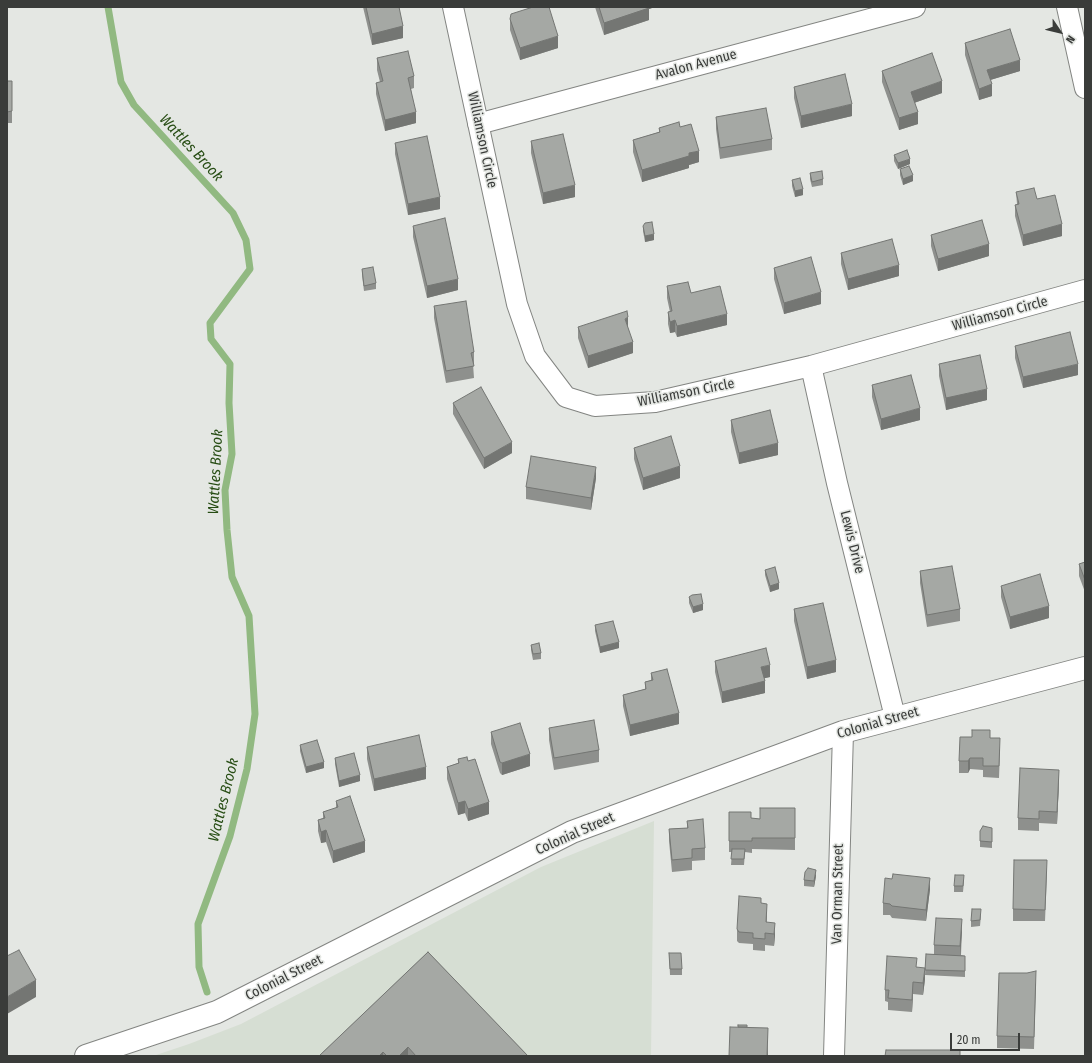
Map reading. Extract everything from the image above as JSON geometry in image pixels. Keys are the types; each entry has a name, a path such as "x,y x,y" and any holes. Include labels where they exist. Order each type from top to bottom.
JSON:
{"street":[{"name":"Williamson Circle","path":"453,7 517,304 535,356 566,397 595,406 655,402 811,366 1085,290"},
{"name":"Avalon Avenue","path":"478,124 915,7"},
{"path":"1067,7 1085,88"},
{"name":"Lewis Drive","path":"811,366 837,483 895,717"},
{"name":"Colonial Street","path":"86,1056 217,1012 572,832 843,732 895,717 1085,668"},
{"name":"Van Orman Street","path":"834,1056 843,732"}],"shaded area":[{"path":"654,821 651,1056 153,1056 241,1024 541,867"}],"building":[{"path":"366,7 399,7 403,26 372,34"},
{"path":"533,7 549,7 558,36 520,48 510,19 511,14"},
{"path":"599,7 649,7 649,8 604,23"},
{"path":"1010,29 1020,60 987,70 992,84 979,89 965,43"},
{"path":"408,51 414,76 408,78 416,112 385,120 376,83 383,81 377,58"},
{"path":"932,53 942,81 911,92 918,112 899,118 882,71"},
{"path":"845,74 852,104 801,116 794,87"},
{"path":"7,81 12,81 12,111 7,112"},
{"path":"766,108 772,139 720,148 716,117"},
{"path":"679,122 680,127 691,124 699,151 689,153 689,156 642,170 633,140 660,132 659,128"},
{"path":"563,134 575,185 543,193 531,141"},
{"path":"427,136 440,197 408,204 395,143"},
{"path":"907,150 910,159 898,163 894,155"},
{"path":"909,166 913,175 903,179 900,169"},
{"path":"822,171 823,179 812,182 810,173"},
{"path":"800,178 803,189 795,191 792,180"},
{"path":"1034,188 1037,199 1055,195 1062,224 1023,235 1015,205 1019,204 1016,192"},
{"path":"445,218 458,279 427,286 413,226"},
{"path":"982,220 989,244 938,259 931,235"},
{"path":"652,222 654,234 645,236 643,226 645,223"},
{"path":"892,239 899,265 848,279 841,253"},
{"path":"811,257 821,292 784,303 774,268"},
{"path":"373,267 376,283 364,286 362,269"},
{"path":"688,282 691,293 720,286 727,314 677,326 675,320 670,322 668,312 672,311 667,286"},
{"path":"466,301 474,352 471,353 474,366 446,371 434,306"},
{"path":"627,311 628,317 625,319 633,342 588,356 578,327"},
{"path":"1070,332 1078,364 1023,377 1015,346"},
{"path":"980,355 987,389 946,398 939,364"},
{"path":"911,375 920,408 881,419 872,385"},
{"path":"481,387 512,442 484,458 453,403"},
{"path":"770,410 778,443 739,453 731,420"},
{"path":"671,436 680,466 643,478 634,448"},
{"path":"531,456 596,467 591,498 526,487"},
{"path":"1085,562 1085,580 1079,564"},
{"path":"952,566 960,609 927,615 920,571"},
{"path":"775,567 779,583 770,586 765,570"},
{"path":"1040,574 1049,606 1010,617 1001,586"},
{"path":"701,594 703,604 693,607 689,597 692,595"},
{"path":"823,603 836,660 807,667 794,609"},
{"path":"613,621 619,642 600,647 595,625"},
{"path":"539,643 541,653 533,654 531,645"},
{"path":"766,648 770,665 761,667 765,681 722,692 715,661"},
{"path":"667,669 679,713 630,725 623,695 646,689 645,682 653,680 651,673"},
{"path":"594,720 599,750 554,758 549,728"},
{"path":"520,723 530,754 502,763 500,762 491,732"},
{"path":"972,730 990,730 990,738 1000,738 999,766 983,766 983,758 970,758 968,761 959,761 960,737 972,737"},
{"path":"419,735 426,767 374,779 367,747"},
{"path":"317,740 324,762 306,767 300,745"},
{"path":"354,753 360,775 339,781 335,758"},
{"path":"467,757 468,761 475,759 489,802 468,809 465,801 458,803 447,767 459,763 458,759"},
{"path":"1020,768 1059,770 1057,812 1039,811 1039,819 1018,818"},
{"path":"350,796 365,841 333,851 326,830 321,832 318,820 325,818 323,812 338,807 336,801"},
{"path":"760,808 795,808 795,838 752,838 752,841 729,841 729,812 751,812 751,818 760,819"},
{"path":"703,819 705,848 692,849 692,858 672,860 669,829 688,828 687,821"},
{"path":"983,826 992,828 992,842 980,841 980,831"},
{"path":"732,849 745,849 744,859 731,859"},
{"path":"1014,860 1047,860 1045,910 1013,909"},
{"path":"808,868 816,870 814,881 804,880 805,872"},
{"path":"893,874 930,878 926,910 892,906 890,904 883,903 885,878 892,879"},
{"path":"955,875 964,875 963,886 954,886"},
{"path":"739,896 761,898 761,903 767,904 766,922 775,923 774,934 765,933 765,939 753,938 753,933 739,932 737,929"},
{"path":"972,909 981,909 980,920 971,921"},
{"path":"936,918 962,919 960,946 934,945"},
{"path":"19,950 36,980 7,997 7,956"},
{"path":"428,952 528,1056 416,1056 408,1047 399,1056 387,1056 383,1052 379,1056 319,1056"},
{"path":"669,953 681,953 682,969 670,969"},
{"path":"926,954 965,956 965,971 925,970"},
{"path":"887,956 917,958 916,967 925,968 923,983 913,982 912,1000 888,998 889,990 885,990"},
{"path":"1036,971 1034,1037 997,1036 999,973 1027,973"},
{"path":"738,1025 747,1025 747,1027 738,1027"},
{"path":"730,1027 768,1028 767,1056 729,1056"},
{"path":"886,1050 960,1050 960,1056 885,1056"}],"waterway":[{"name":"Wattles Brook","path":"108,7 121,82 134,105 233,213 246,240 250,269 210,323 211,339 230,364 229,403 232,454 225,490 227,530 232,577 249,616 255,714 247,769 230,836 198,924 199,967 207,992"}]}
